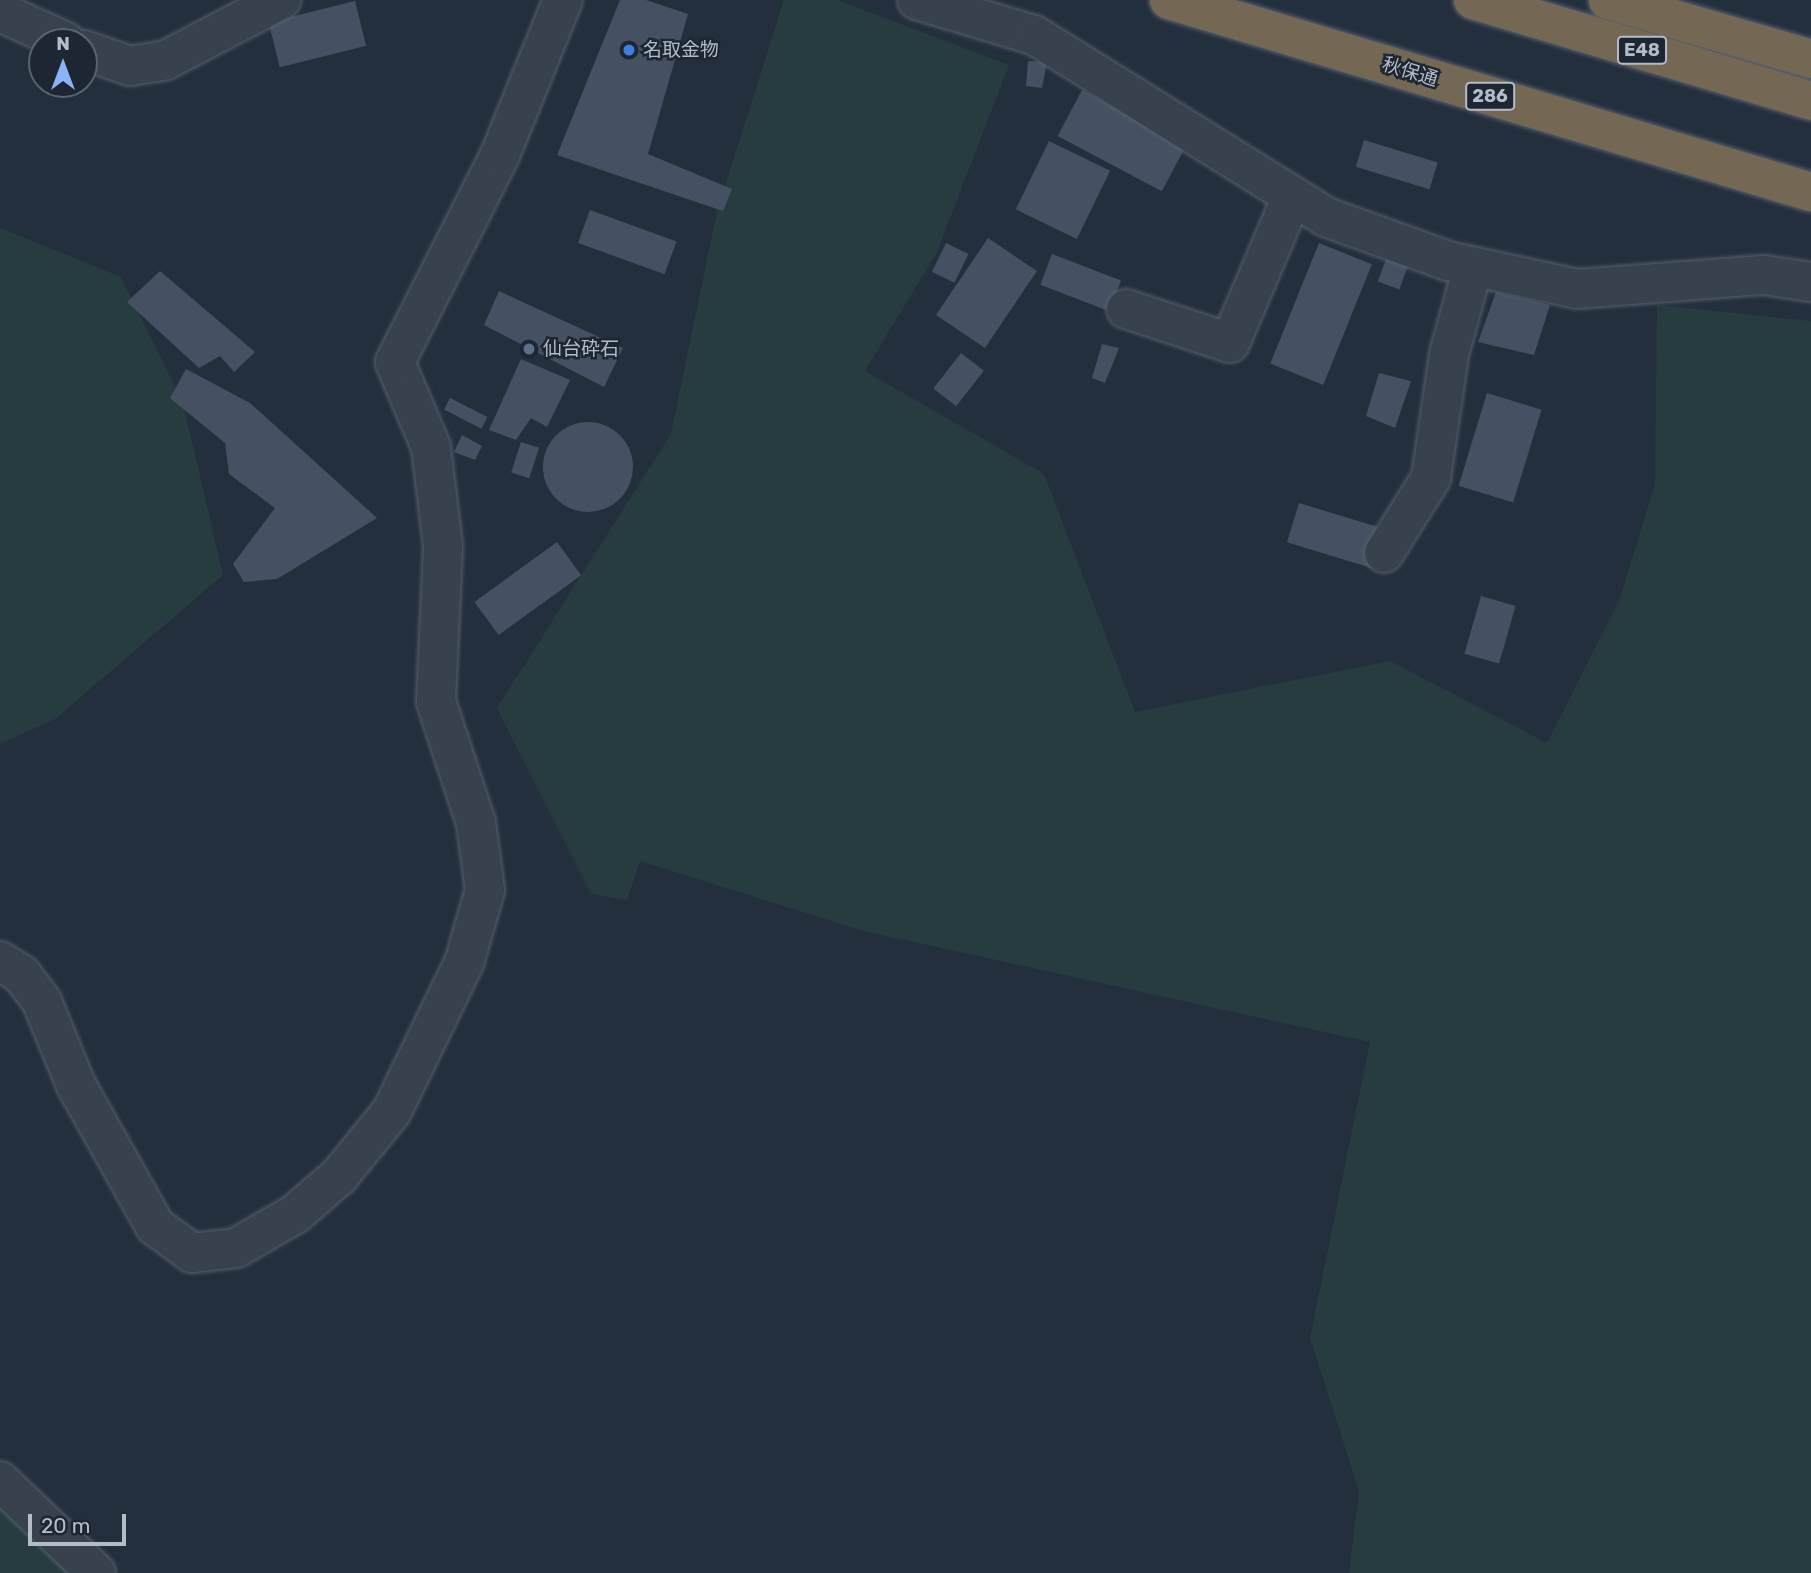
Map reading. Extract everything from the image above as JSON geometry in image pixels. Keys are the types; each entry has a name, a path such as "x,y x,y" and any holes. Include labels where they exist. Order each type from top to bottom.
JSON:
{"highway":[{"name":"秋保通","path":"1169,0 1811,192"},
{"name":"E48","path":"1473,0 1811,101"},
{"path":"1608,0 1811,59"}],"street":[{"path":"98,55 130,66 166,60 281,0"},
{"path":"0,961 22,975 42,1002 76,1085 155,1226 192,1252 236,1248 295,1214 339,1177 391,1111 468,954 485,890 476,823 436,701 443,546 433,459 395,362 500,155 563,0"},
{"path":"917,0 1034,35 1326,217 1473,267 1577,289 1764,275 1811,282"},
{"path":"0,12 35,28"},
{"path":"1126,309 1230,343 1292,197"},
{"path":"1384,553 1431,478 1449,354 1473,267"},
{"path":"0,1481 96,1573"}],"green space":[{"path":"784,0 837,0 1009,65 937,252 865,371 1044,474 1135,712 1390,661 1547,743 1619,601 1655,484 1657,305 1811,321 1811,1573 1349,1573 1359,1491 1310,1338 1370,1042 864,931 640,861 627,900 591,894 497,708 671,434 717,211"},
{"path":"0,228 121,277 183,403 223,575 55,719 0,744"},
{"path":"0,1505 85,1573 0,1573"}],"building":[{"path":"620,0 646,0 688,14 648,154 732,189 723,211 557,155"},
{"path":"355,1 366,46 280,67 269,23"},
{"path":"1028,61 1047,62 1042,88 1026,86"},
{"path":"1082,90 1186,145 1162,191 1058,136"},
{"path":"1364,140 1438,163 1429,189 1356,167"},
{"path":"1049,141 1110,171 1077,239 1016,209"},
{"path":"590,210 676,241 664,274 578,243"},
{"path":"988,238 1037,271 985,348 936,315"},
{"path":"946,243 968,254 954,283 932,272"},
{"path":"1319,243 1372,264 1323,385 1270,364"},
{"path":"1052,254 1121,281 1109,311 1040,285"},
{"path":"1386,259 1408,267 1399,289 1378,282"},
{"path":"160,271 255,352 234,372 220,356 199,368 127,302"},
{"path":"499,291 623,348 604,387 484,325"},
{"path":"1496,292 1550,305 1534,355 1478,342"},
{"path":"1102,344 1119,348 1105,383 1092,378"},
{"path":"961,353 984,371 956,406 933,388"},
{"path":"521,359 570,380 547,427 531,418 516,440 489,430"},
{"path":"186,369 250,403 377,518 277,579 244,582 233,564 275,508 229,474 225,443 170,398"},
{"path":"1379,373 1411,381 1395,428 1366,416"},
{"path":"1487,393 1542,410 1513,502 1459,486"},
{"path":"450,398 487,417 482,429 444,410"},
{"path":"588,422 605,425 620,435 630,450 633,467 630,484 620,499 605,509 588,512 571,509 556,499 546,484 543,467 546,450 556,435 571,425"},
{"path":"462,435 482,446 475,460 454,452"},
{"path":"521,442 539,448 529,478 511,472"},
{"path":"1299,503 1386,530 1374,569 1287,542"},
{"path":"557,542 581,575 499,635 474,602"},
{"path":"1481,596 1516,606 1499,664 1464,654"}],"place":[{"name":"名取金物","path":"629,50"},
{"name":"仙台砕石","path":"529,349"}]}
